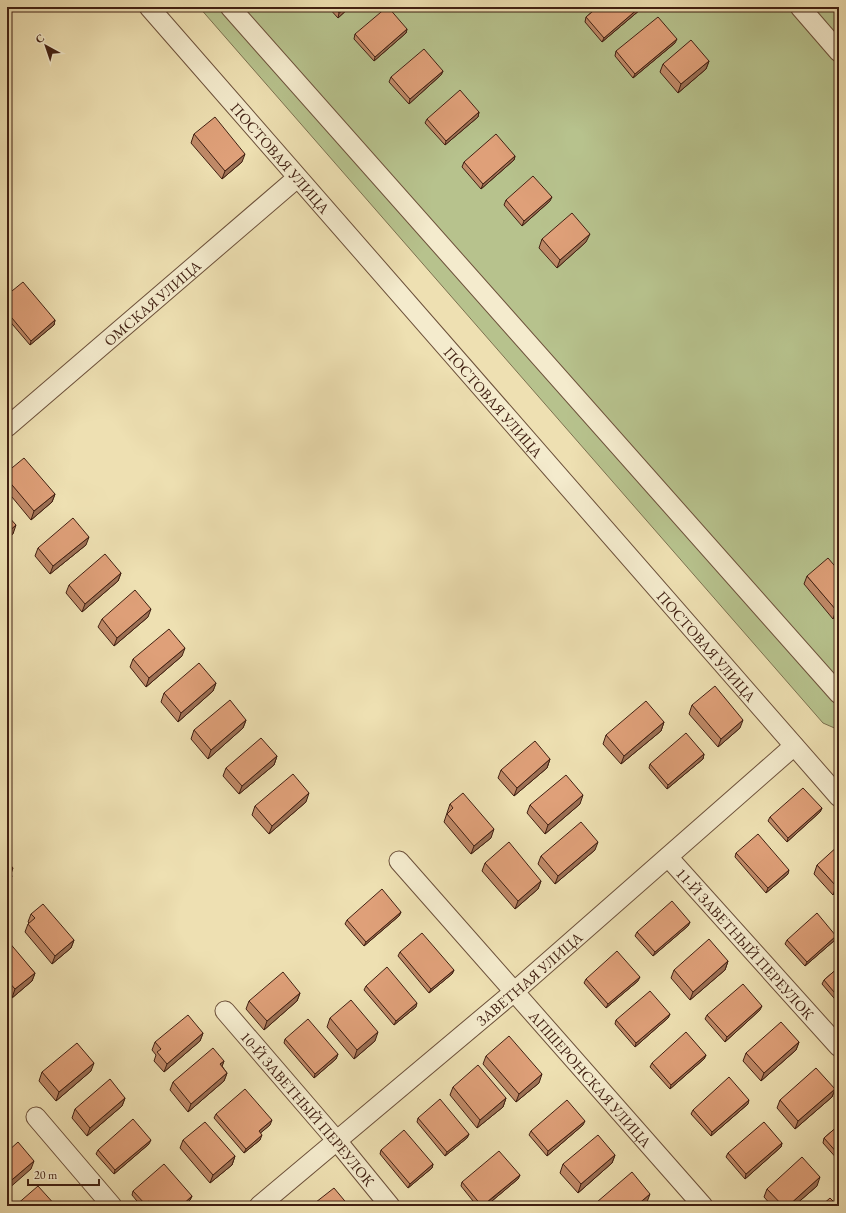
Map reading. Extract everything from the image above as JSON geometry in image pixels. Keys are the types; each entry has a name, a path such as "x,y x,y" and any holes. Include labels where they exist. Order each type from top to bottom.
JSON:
{"street":[{"name":"ПОСТОВАЯ УЛИЦА","path":"149,7 839,797"},
{"path":"230,7 839,694"},
{"path":"800,7 839,52"},
{"name":"ОМСКАЯ УЛИЦА","path":"7,427 297,178"},
{"name":"ЗАВЕТНАЯ УЛИЦА","path":"259,1206 515,991 794,746"},
{"name":"11-Й ЗАВЕТНЫЙ ПЕРЕУЛОК","path":"668,857 839,1047"},
{"name":"АПШЕРОНСКАЯ УЛИЦА","path":"399,861 703,1206"},
{"name":"10-Й ЗАВЕТНЫЙ ПЕРЕУЛОК","path":"225,1011 337,1141 390,1206"},
{"path":"36,1117 112,1206"}],"green space":[{"path":"199,7 839,7 839,730 823,723"}],"building":[{"path":"334,7 347,7 339,13"},
{"path":"387,7 407,29 375,57 355,34"},
{"path":"598,7 640,7 604,38 586,17"},
{"path":"658,17 677,39 635,74 616,51"},
{"path":"691,40 709,61 681,84 663,64"},
{"path":"424,49 443,71 410,99 391,77"},
{"path":"460,90 479,112 446,141 427,119"},
{"path":"215,117 245,154 225,171 194,134"},
{"path":"496,134 515,156 483,184 464,162"},
{"path":"533,176 552,197 524,221 506,200"},
{"path":"572,213 590,234 560,260 542,239"},
{"path":"23,282 55,320 31,341 7,312 7,295"},
{"path":"24,458 55,494 34,511 7,479 7,472"},
{"path":"7,515 16,525 7,533"},
{"path":"73,518 89,537 53,566 38,548"},
{"path":"105,554 121,573 85,604 69,585"},
{"path":"828,558 839,571 839,608 836,610 807,576"},
{"path":"135,590 151,609 117,638 102,619"},
{"path":"169,629 185,648 149,678 133,659"},
{"path":"199,663 216,683 181,713 164,693"},
{"path":"715,686 743,720 721,739 692,705"},
{"path":"230,700 246,720 211,750 194,730"},
{"path":"646,701 664,722 624,756 606,735"},
{"path":"686,733 704,754 668,785 650,764"},
{"path":"261,738 277,756 242,786 226,768"},
{"path":"535,741 550,759 517,788 501,770"},
{"path":"293,774 309,793 272,826 255,806"},
{"path":"566,775 583,795 548,825 530,805"},
{"path":"803,788 822,808 788,838 770,817"},
{"path":"463,793 494,829 474,846 447,814 453,808 450,804"},
{"path":"581,822 598,842 558,876 541,856"},
{"path":"758,834 789,870 768,888 736,853"},
{"path":"509,842 541,881 518,901 485,863"},
{"path":"839,845 839,883 836,886 817,865"},
{"path":"7,861 13,868 9,872 12,876 7,880"},
{"path":"382,889 401,912 366,942 347,920"},
{"path":"672,901 690,922 655,952 637,932"},
{"path":"43,904 74,940 55,956 28,924 35,918 31,914"},
{"path":"817,913 836,936 807,962 787,940"},
{"path":"422,933 454,970 431,989 400,952"},
{"path":"709,939 728,961 693,992 674,970"},
{"path":"8,941 35,973 15,989 7,980"},
{"path":"617,951 640,977 608,1004 586,979"},
{"path":"387,967 417,1003 396,1021 366,986"},
{"path":"839,967 839,998 824,980"},
{"path":"283,972 300,993 267,1021 249,1001"},
{"path":"743,984 762,1006 727,1037 707,1015"},
{"path":"650,991 670,1014 636,1043 616,1020"},
{"path":"351,1000 378,1032 357,1050 330,1018"},
{"path":"188,1015 203,1033 167,1064 157,1052 161,1049 155,1042"},
{"path":"308,1019 338,1054 315,1074 285,1039"},
{"path":"781,1022 799,1042 764,1073 746,1053"},
{"path":"686,1032 706,1055 671,1085 652,1063"},
{"path":"509,1036 542,1074 519,1094 486,1056"},
{"path":"77,1043 94,1063 59,1092 42,1072"},
{"path":"213,1048 224,1061 220,1064 227,1073 191,1104 173,1082"},
{"path":"478,1065 506,1098 480,1120 453,1087"},
{"path":"816,1068 835,1089 798,1121 780,1100"},
{"path":"729,1077 749,1100 712,1132 693,1110"},
{"path":"110,1079 125,1098 90,1128 75,1109"},
{"path":"245,1089 272,1120 259,1131 262,1135 246,1149 216,1114"},
{"path":"440,1099 469,1134 447,1152 418,1118"},
{"path":"567,1100 585,1121 548,1151 531,1131"},
{"path":"133,1119 151,1140 115,1170 98,1150"},
{"path":"205,1122 235,1156 213,1175 183,1140"},
{"path":"764,1122 782,1143 746,1174 728,1153"},
{"path":"839,1125 839,1155 824,1138"},
{"path":"404,1130 433,1164 410,1184 381,1150"},
{"path":"598,1135 615,1155 581,1184 563,1164"},
{"path":"18,1142 34,1161 7,1184 7,1152"},
{"path":"499,1151 520,1175 482,1206 462,1182"},
{"path":"802,1157 820,1177 788,1206 783,1206 767,1189"},
{"path":"164,1164 192,1196 181,1206 153,1206 149,1201 145,1204 133,1191"},
{"path":"632,1172 650,1194 636,1206 600,1206 597,1202"},
{"path":"38,1186 56,1206 15,1206"},
{"path":"334,1188 349,1206 311,1206"},
{"path":"830,1198 838,1206 821,1206"}]}
